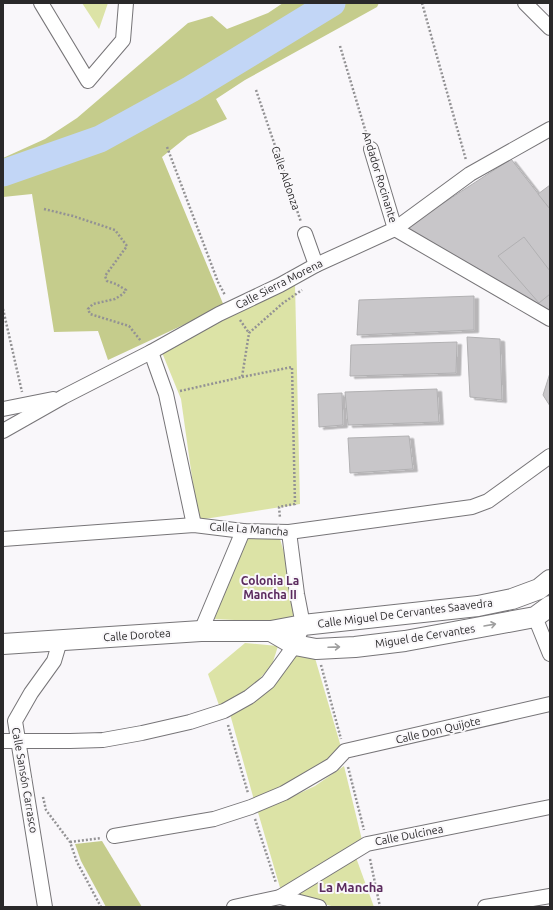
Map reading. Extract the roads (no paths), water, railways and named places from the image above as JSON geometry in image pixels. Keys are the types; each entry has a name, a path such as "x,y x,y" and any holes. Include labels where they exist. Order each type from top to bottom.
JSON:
{"main road":[{"name":"Calle Miguel De Cervantes Saavedra","path":"303,625 478,606 512,599 538,588 550,580"},
{"name":"Miguel de Cervantes","path":"295,645 316,648 355,647 405,641 543,612"},
{"name":"Calle Dorotea","path":"3,644 201,631 271,631 303,625"},
{"path":"271,631 295,645"}],"street":[{"path":"41,3 88,82 123,40 126,3"},
{"path":"525,3 550,28"},
{"name":"Calle Sierra Morena","path":"3,431 218,314 299,275 316,265 395,229 470,174 550,129"},
{"name":"Andador Rocinante","path":"371,149 395,229 550,319"},
{"path":"306,234 316,265"},
{"path":"150,352 166,394 194,525"},
{"path":"3,409 63,397"},
{"name":"Calle La Mancha","path":"3,539 194,525 244,531 285,532 472,507 481,504 550,456"},
{"path":"201,631 244,531"},
{"path":"3,740 70,742 103,740 190,722 224,711 249,697 268,682 295,645 303,625 285,532"},
{"path":"543,612 550,654"},
{"name":"Calle Sansón Carrasco","path":"45,907 15,721 31,693 54,661 60,641"},
{"name":"Calle Don Quijote","path":"114,836 214,819 251,807 284,793 332,765 345,751 550,704"},
{"name":"Calle Dulcinea","path":"280,897 367,844 550,807"},
{"path":"485,907 550,896"},
{"path":"234,907 280,897 319,907"}],"waterway":[{"path":"3,173 100,139 191,89 332,3"}],"district":[{"name":"Colonia La Mancha II","path":"270,587"},
{"name":"La Mancha","path":"351,887"}]}
